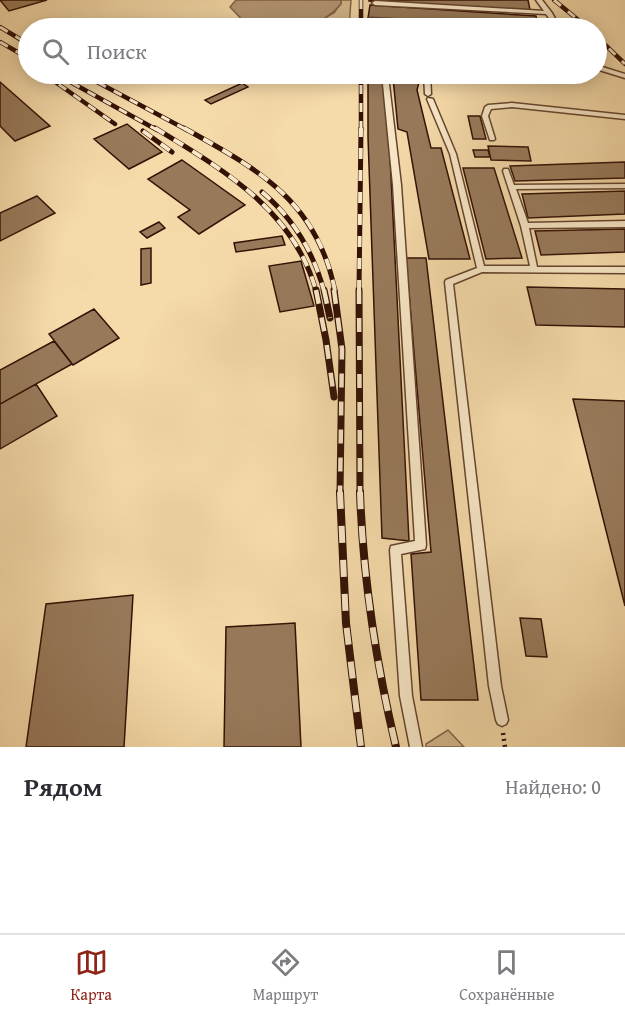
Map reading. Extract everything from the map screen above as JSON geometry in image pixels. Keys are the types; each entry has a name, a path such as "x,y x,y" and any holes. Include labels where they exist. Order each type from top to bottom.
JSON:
{"lane":[{"path":"539,0 552,18"},
{"path":"375,3 549,13"},
{"path":"607,70 625,76"},
{"path":"386,84 397,185 421,545 395,549 406,696 416,747"},
{"path":"428,84 429,96 453,154 481,269"},
{"path":"492,138 485,116 488,107 512,105 625,117"},
{"path":"506,171 525,226 534,269"},
{"path":"512,187 625,186"},
{"path":"525,226 625,224"},
{"path":"502,720 495,686 450,282 481,269 625,270"}],"shaded area":[{"path":"236,0 341,0 341,4 324,18 240,18 230,7"},
{"path":"341,0 351,0 350,18 324,18 334,13"},
{"path":"448,730 464,747 426,747 426,744"}],"building":[{"path":"0,0 47,0 9,11"},
{"path":"369,0 528,0 530,10 369,1"},
{"path":"370,5 536,16 536,18 368,18"},
{"path":"0,82 50,126 15,141 0,126"},
{"path":"240,84 248,87 211,104 205,100"},
{"path":"368,84 383,84 389,136 409,541 382,538"},
{"path":"394,84 418,84 417,90 431,148 441,148 470,259 429,259 407,132 398,129"},
{"path":"468,116 480,116 486,139 473,139"},
{"path":"127,124 162,152 129,169 94,139"},
{"path":"488,146 528,147 531,161 491,160"},
{"path":"473,150 488,150 490,157 475,157"},
{"path":"182,160 245,205 199,234 178,217 190,210 148,179"},
{"path":"625,162 625,178 515,181 510,166"},
{"path":"463,168 494,168 522,258 486,259"},
{"path":"625,191 625,214 528,218 522,194"},
{"path":"37,196 55,213 0,241 0,213"},
{"path":"159,222 165,228 147,238 140,232"},
{"path":"625,229 625,252 541,255 535,231"},
{"path":"282,236 285,245 236,252 234,243"},
{"path":"151,248 151,283 141,285 141,249"},
{"path":"406,258 426,258 478,700 421,700 411,554 431,552"},
{"path":"301,261 314,306 280,312 269,266"},
{"path":"527,287 625,289 625,327 536,325"},
{"path":"94,309 119,338 73,365 49,334"},
{"path":"54,341 72,364 0,404 0,370"},
{"path":"36,384 57,416 0,449 0,404"},
{"path":"573,399 625,401 625,606"},
{"path":"133,595 124,747 26,747 46,604"},
{"path":"520,618 541,619 547,657 526,656"},
{"path":"295,623 301,747 224,747 226,627"}],"railway":[{"path":"361,0 361,18"},
{"path":"554,0 576,18"},
{"path":"0,27 18,38"},
{"path":"0,42 18,52"},
{"path":"607,47 625,64"},
{"path":"58,84 115,124"},
{"path":"74,84 157,130"},
{"path":"101,84 187,130"},
{"path":"361,84 361,128"},
{"path":"155,128 230,176 273,215 291,237 306,262 316,291"},
{"path":"184,128 260,174 299,211 314,233 326,260 335,291"},
{"path":"359,291 361,128"},
{"path":"143,131 172,152"},
{"path":"262,192 284,213 301,237 314,262 324,291"},
{"path":"316,290 334,397"},
{"path":"324,290 330,318"},
{"path":"334,290 342,349 340,492"},
{"path":"359,291 360,494"},
{"path":"340,492 346,623 361,747"},
{"path":"360,492 364,557 372,621 382,684 396,747"}]}
